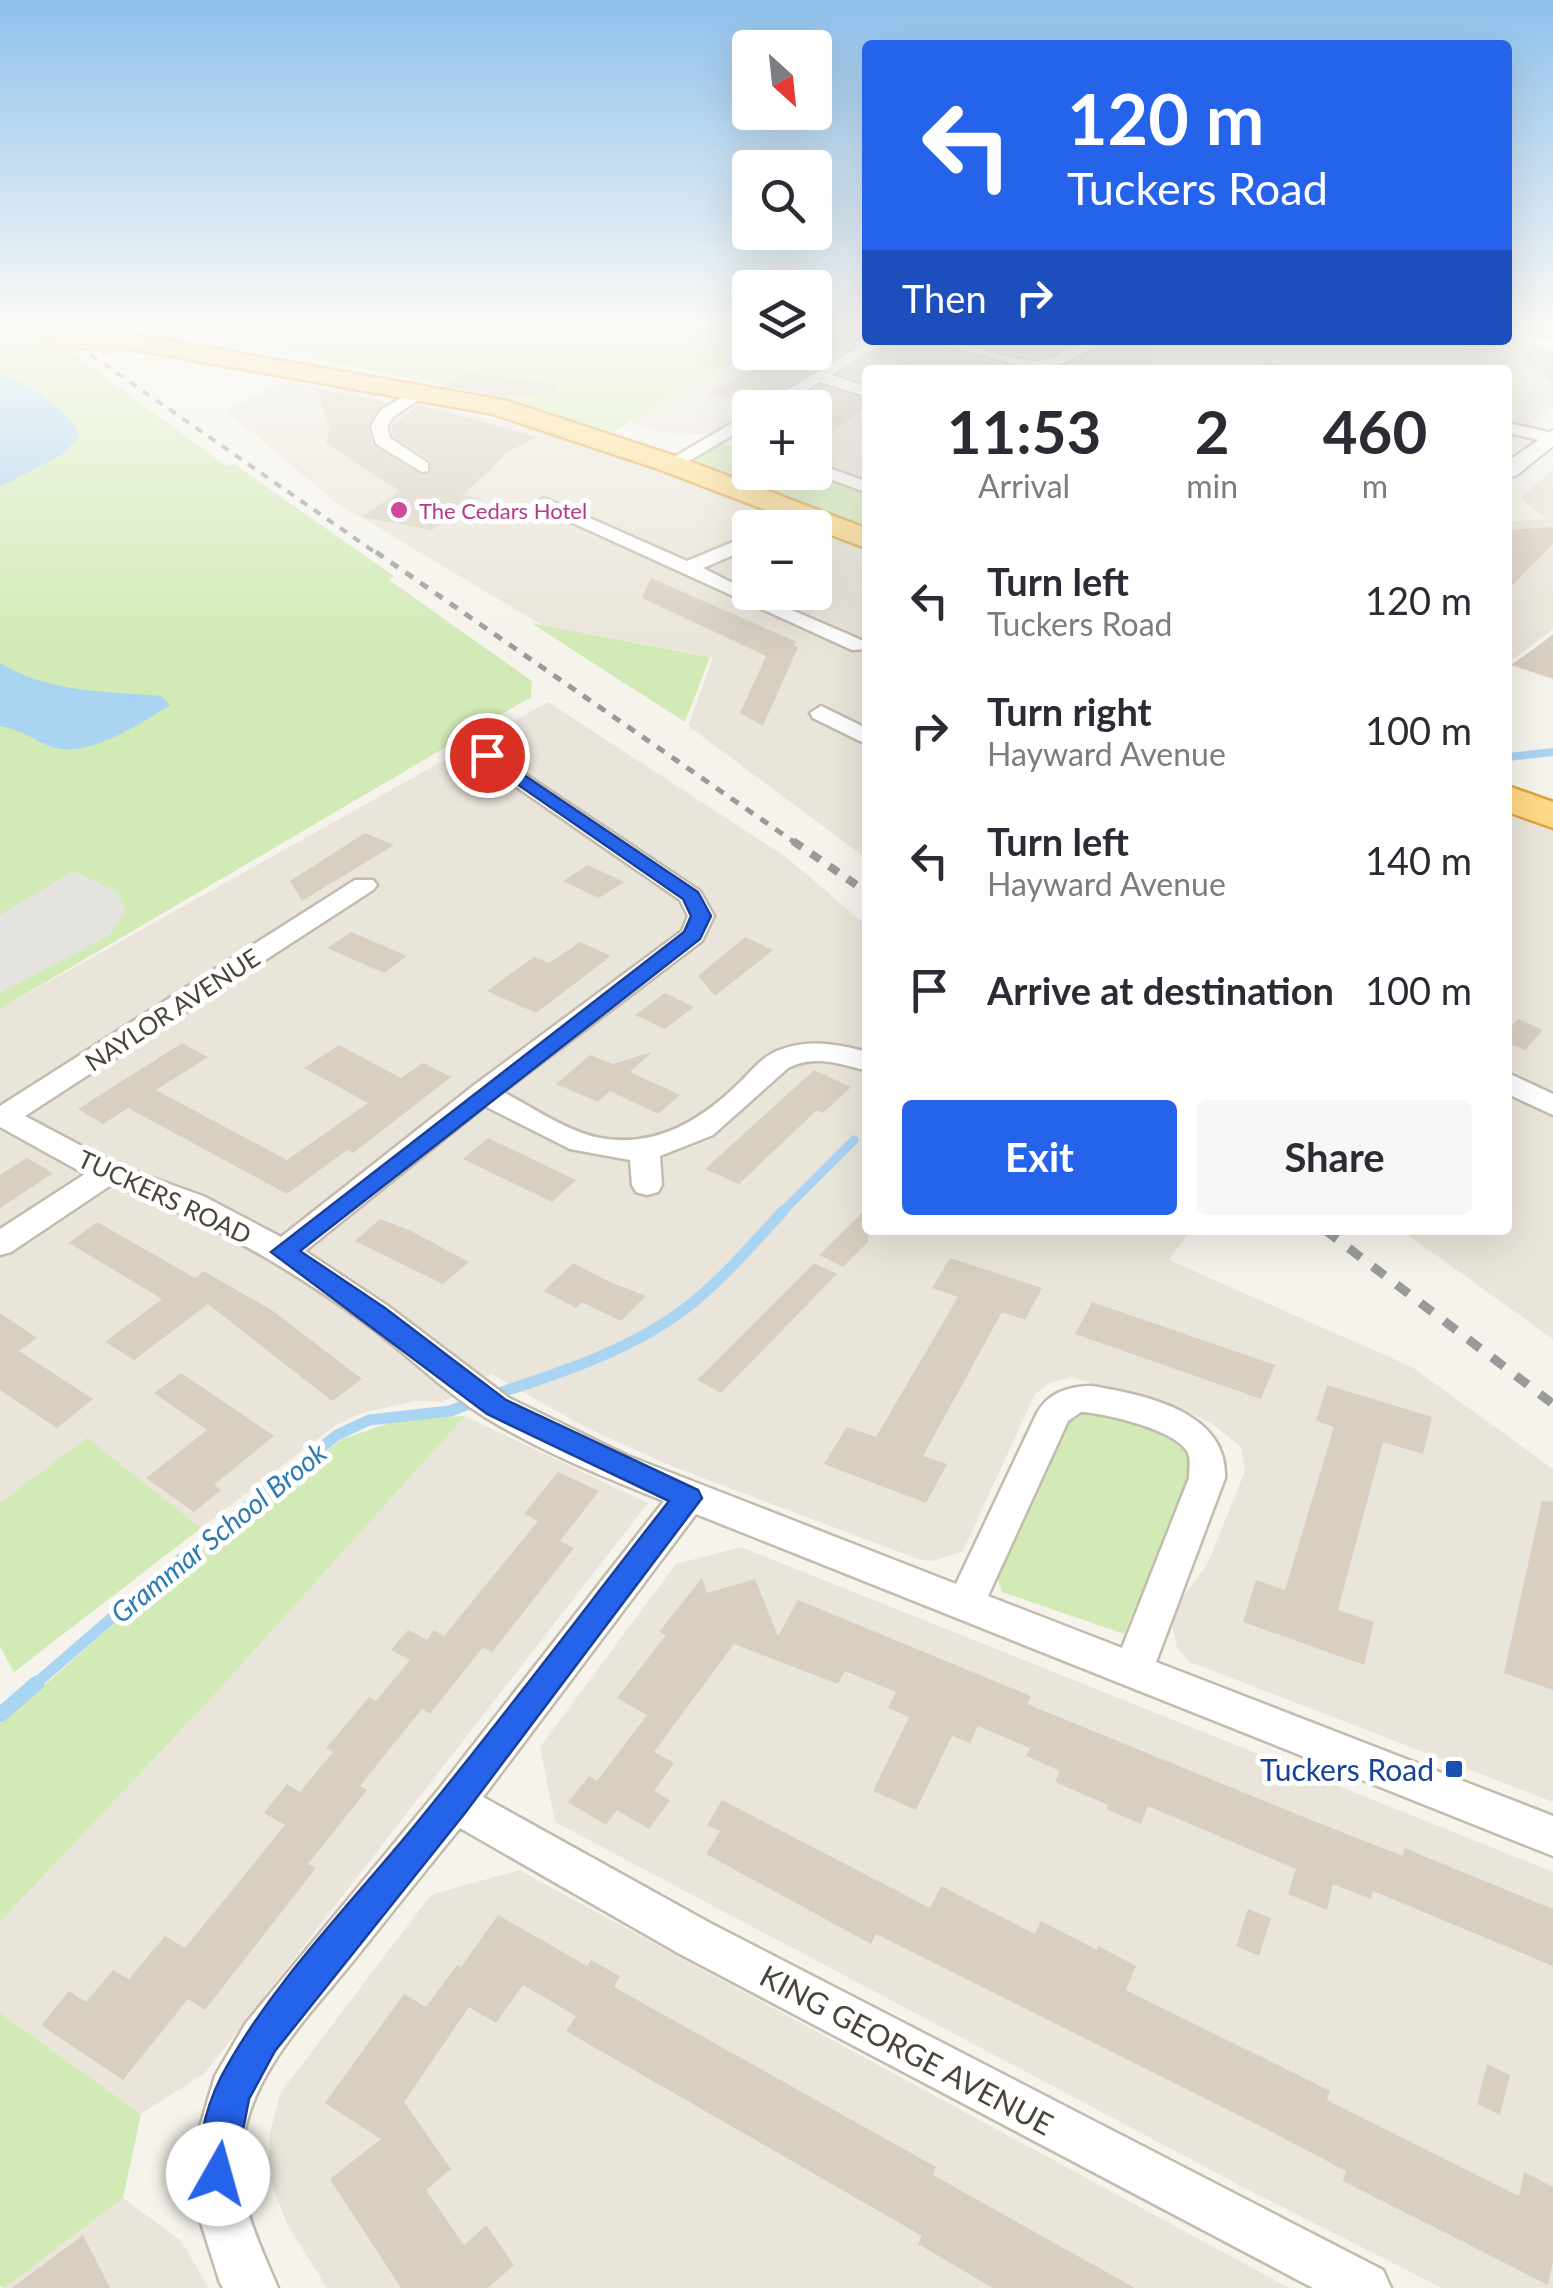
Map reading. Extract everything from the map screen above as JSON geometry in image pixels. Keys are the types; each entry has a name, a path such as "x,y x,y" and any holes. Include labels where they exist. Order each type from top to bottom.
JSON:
{"highway":[{"path":"584,434 671,464 769,510"},
{"path":"832,531 862,539"},
{"path":"1512,800 1553,816"}],"street":[{"path":"381,434 382,440 422,467"},
{"path":"671,464 724,434"},
{"path":"720,436 732,439"},
{"path":"1512,468 1552,437"},
{"path":"832,474 862,486"},
{"path":"544,503 859,646"},
{"path":"689,567 732,549"},
{"path":"821,712 862,735"},
{"path":"283,1252 693,935 701,916 692,896 474,755"},
{"name":"NAYLOR AVENUE","path":"2,1116 353,893 372,913"},
{"path":"484,1093 574,1142 614,1150 645,1150 684,1139 722,1116 779,1061 806,1052 836,1053 862,1060"},
{"path":"1512,1084 1553,1106"},
{"name":"TUCKERS ROAD","path":"2,1116 108,1173 192,1204 283,1252 376,1314 485,1398 688,1498 1553,1836"},
{"path":"645,1150 647,1186"},
{"path":"0,1244 108,1173"},
{"path":"965,1604 1061,1406 1091,1399 1169,1422 1199,1440 1208,1462 1207,1478 1133,1670"},
{"path":"252,2288 238,2265 219,2200 218,2147 232,2093 262,2039 454,1802 688,1498"},
{"name":"KING GEORGE AVENUE","path":"454,1802 694,1938 1365,2288"}],"shaded area":[{"path":"254,434 545,434 670,474 764,510 732,510 732,610 832,610 832,537 862,550 862,855 688,726 713,657 542,625 335,502"},
{"path":"832,434 862,434 862,477 832,466"},
{"path":"1553,469 1553,629 1512,660 1512,522 1546,519 1521,498"},
{"path":"548,702 786,857 862,922 862,1235 1187,1235 1169,1260 1412,1367 1553,1469 1553,1802 1190,1662 1177,1648 1172,1624 1177,1605 1208,1563 1245,1471 1241,1447 1211,1423 1190,1413 1072,1377 1050,1383 1035,1394 963,1551 934,1561 918,1559 666,1464 587,1428 491,1374 443,1402 415,1401 362,1413 336,1425 201,1528 87,1439 0,1503 0,1009"},
{"path":"1512,814 1553,830 1553,1339 1408,1235 1512,1235"},
{"path":"73,871 116,891 126,911 110,935 0,993 0,915"},
{"path":"465,1416 648,1503 205,2073 141,2114 0,2013 0,1922 217,1692"},
{"path":"741,1547 1553,1872 1553,2288 1442,2288 1241,2186 555,1822 540,1747 676,1564"},
{"path":"519,1870 1289,2288 327,2288 287,2224 268,2174 270,2133 281,2092 431,1895"},
{"path":"123,2198 181,2241 209,2288 4,2288"}],"green space":[{"path":"0,434 182,434 225,465 234,464 394,576 389,580 532,681 531,697 0,1009"},
{"path":"724,445 732,446 732,477 696,463 699,455"},
{"path":"832,479 862,490 862,529 832,517 832,510 814,510 764,490 832,490"},
{"path":"531,623 710,657 685,722"},
{"path":"1088,1410 1165,1431 1188,1446 1193,1470 1124,1634 1002,1592 998,1580 1000,1562 1069,1418"},
{"path":"465,1416 217,1692 0,1922 0,1724 176,1569 342,1439 399,1420"},
{"path":"87,1438 201,1528 14,1672 0,1646 0,1503"},
{"path":"0,2013 141,2114 123,2198 4,2288 0,2286"}],"water":[{"path":"0,434 78,434 63,454 0,487"},
{"path":"0,663 58,685 161,696 170,705 97,744 52,747 0,726"}],"building":[{"path":"329,434 370,434 372,445 420,475 431,473 430,460 393,434 537,437 509,451 463,495 478,498 432,530 362,517 400,491 326,443"},
{"path":"1553,527 1553,544 1512,586 1512,530"},
{"path":"651,578 797,642 763,726 740,713 766,656 642,598"},
{"path":"1553,634 1553,679 1512,665"},
{"path":"365,833 394,845 302,901 290,881"},
{"path":"588,865 624,882 599,898 563,881"},
{"path":"351,932 407,956 384,973 327,948"},
{"path":"745,937 773,950 715,996 698,976"},
{"path":"580,942 611,956 536,1013 487,991 534,957 549,963"},
{"path":"665,993 694,1007 665,1029 635,1015"},
{"path":"1518,1019 1543,1030 1525,1050 1512,1045 1512,1026"},
{"path":"182,1043 208,1057 156,1090 287,1160 368,1103 304,1068 339,1045 401,1078 423,1063 451,1077 353,1153 347,1150 287,1194 128,1108 103,1124 78,1109"},
{"path":"652,1052 630,1072 680,1095 658,1114 610,1091 598,1102 556,1084 590,1055 613,1064"},
{"path":"814,1070 851,1087 823,1113 817,1110 739,1184 705,1169"},
{"path":"488,1138 576,1180 552,1202 463,1159"},
{"path":"27,1158 53,1173 0,1208 0,1175"},
{"path":"862,1213 862,1235 868,1235 868,1242 843,1267 819,1255"},
{"path":"380,1219 469,1262 443,1284 355,1241"},
{"path":"97,1222 195,1278 204,1271 273,1311 362,1379 332,1401 208,1304 134,1360 105,1342 162,1299 69,1243"},
{"path":"950,1258 1042,1288 1025,1320 1002,1312 923,1456 947,1464 926,1503 824,1464 847,1427 876,1437 958,1297 932,1288"},
{"path":"573,1263 646,1296 621,1321 582,1302 576,1308 544,1291"},
{"path":"814,1263 837,1274 721,1393 697,1380"},
{"path":"1092,1302 1275,1365 1261,1399 1075,1334"},
{"path":"0,1313 37,1338 19,1351 93,1399 57,1428 0,1390"},
{"path":"181,1373 274,1436 214,1485 221,1490 194,1512 146,1478 207,1430 154,1393"},
{"path":"1327,1385 1432,1417 1423,1454 1383,1442 1338,1610 1374,1622 1364,1665 1243,1622 1256,1580 1285,1590 1334,1427 1316,1421"},
{"path":"558,1472 599,1491 560,1541 574,1548 492,1652 483,1647 430,1714 422,1709 360,1786 367,1790 308,1864 316,1868 205,2010 188,1999 123,2080 41,2025 69,1991 86,2002 113,1970 129,1979 165,1936 185,1948 285,1825 264,1813 287,1784 300,1792 333,1752 326,1748 369,1697 376,1701 410,1660 391,1650 408,1630 427,1640 434,1630 444,1636 538,1521 524,1514"},
{"path":"1542,1501 1553,1502 1553,1690 1504,1673"},
{"path":"702,1578 707,1593 755,1579 778,1636 798,1600 1031,1696 1027,1704 1403,1856 1404,1848 1553,1909 1553,1966 1373,1891 1371,1899 1333,1884 1327,1910 1288,1894 1296,1869 1148,1806 1141,1824 1106,1809 1108,1805 1055,1782 1060,1771 1026,1756 1030,1748 978,1726 970,1743 952,1736 916,1810 873,1791 909,1717 888,1708 896,1692 845,1671 838,1684 734,1644 654,1752 674,1763 654,1791 670,1800 649,1829 617,1810 606,1825 568,1802 589,1776 597,1781 647,1715 617,1698 666,1635 659,1632"},
{"path":"722,1800 930,1908 941,1886 1035,1934 1041,1921 1097,1950 1098,1946 1136,1966 1126,1990 1330,2091 1327,2100 1519,2196 1524,2172 1553,2187 1553,2261 1548,2285 1343,2181 1346,2171 1270,2131 876,1934 871,1944 706,1854 720,1831 707,1825"},
{"path":"1248,1909 1271,1918 1259,1956 1236,1946"},
{"path":"498,1915 587,1966 591,1960 620,1976 614,1987 936,2167 933,2175 1135,2288 993,2288 918,2244 922,2236 566,2031 576,2016 523,1985 496,2023 469,2007 404,2102 451,2169 426,2190 464,2245 486,2225 514,2265 488,2288 401,2288 330,2179 381,2139 325,2103 404,1994 426,2007"},
{"path":"1487,2064 1510,2075 1500,2115 1477,2104"},
{"path":"83,2235 110,2288 12,2288"}],"waterway":[{"name":"Grammar School Brook","path":"1512,757 1553,752"},
{"name":"Grammar School Brook","path":"783,1211 854,1140"},
{"name":"Grammar School Brook","path":"493,1395 588,1361 657,1328 707,1291 783,1211"},
{"name":"Grammar School Brook","path":"34,1685 172,1566 337,1435 369,1420 450,1411 477,1401"},
{"name":"Grammar School Brook","path":"0,1715 37,1683"}],"railway":[{"path":"205,434 379,555"},
{"path":"376,552 797,844"},
{"path":"793,841 862,889"},
{"path":"1332,1235 1553,1404"}],"place":[{"name":"The Cedars Hotel","path":"399,510"},
{"name":"Tuckers Road","path":"1454,1769"}],"route":[{"path":"218,2174 218,2147 232,2093 262,2039 454,1802 688,1498 496,1407 376,1314 283,1252 693,935 701,916 692,896 487,755"}]}
